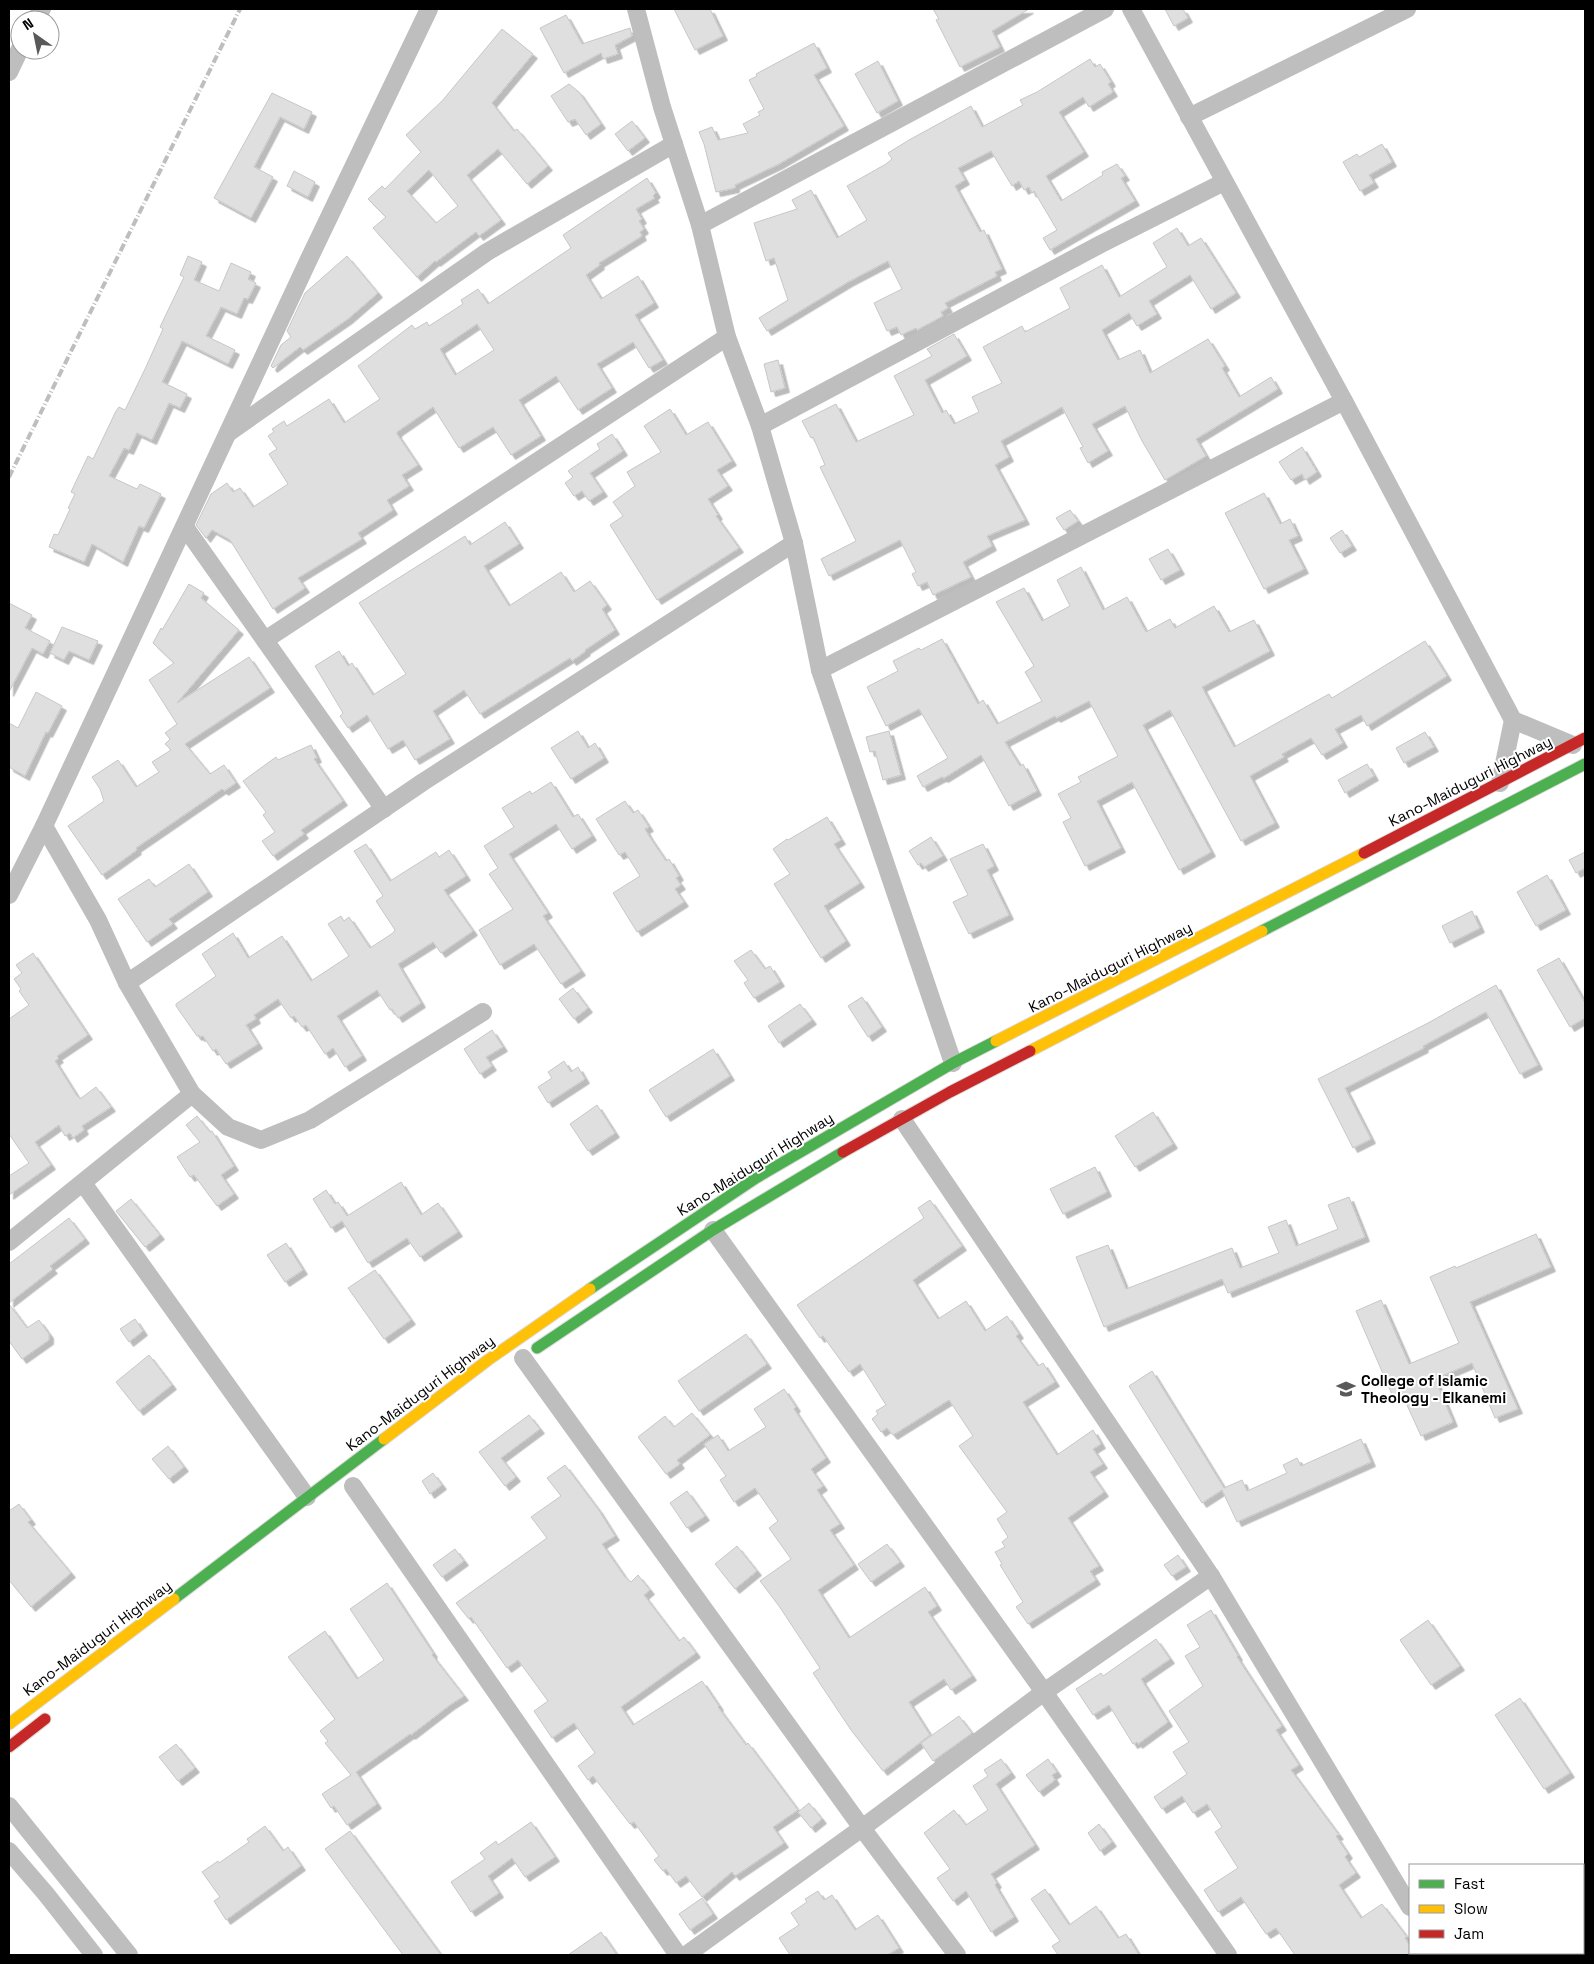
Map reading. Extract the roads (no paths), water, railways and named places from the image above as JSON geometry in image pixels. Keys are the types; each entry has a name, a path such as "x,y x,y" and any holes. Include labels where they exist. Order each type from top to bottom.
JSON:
{"highway":[{"name":"Kano-Maiduguri Highway","path":"9,1724 488,1360 600,1282 756,1178 953,1063 1579,742"},
{"path":"520,1360 713,1230 848,1149 1047,1040 1585,764"},
{"path":"9,1747 54,1712"}],"street":[{"path":"9,895 44,826 429,9"},
{"path":"636,9 674,144 700,225 726,336 760,426 794,543 820,670 953,1063"},
{"path":"700,225 1105,9"},
{"path":"1131,9 1344,401 1513,720 1500,783"},
{"path":"1189,117 1397,11"},
{"path":"9,72 15,60"},
{"path":"228,434 487,252 674,144"},
{"path":"760,426 1101,244 1224,182"},
{"path":"265,640 726,336"},
{"path":"820,670 1344,401"},
{"path":"185,527 384,809"},
{"path":"127,983 423,782 794,543"},
{"path":"1513,720 1579,742"},
{"path":"44,826 98,920 127,983 192,1094 228,1127 261,1140 310,1120 483,1012"},
{"path":"9,1242 192,1094"},
{"path":"902,1119 1211,1576 1409,1906"},
{"path":"83,1183 307,1497"},
{"path":"713,1230 1044,1692 1228,1955"},
{"path":"520,1360 956,1955"},
{"path":"353,1486 678,1955"},
{"path":"686,1955 862,1828 1044,1692 1211,1576"},
{"path":"9,1806 129,1955"},
{"path":"9,1851 94,1955"}],"railway":[{"path":"9,477 240,9"}],"place":[{"name":"College of Islamic Theology - Elkanemi","path":"1346,1389"}]}
